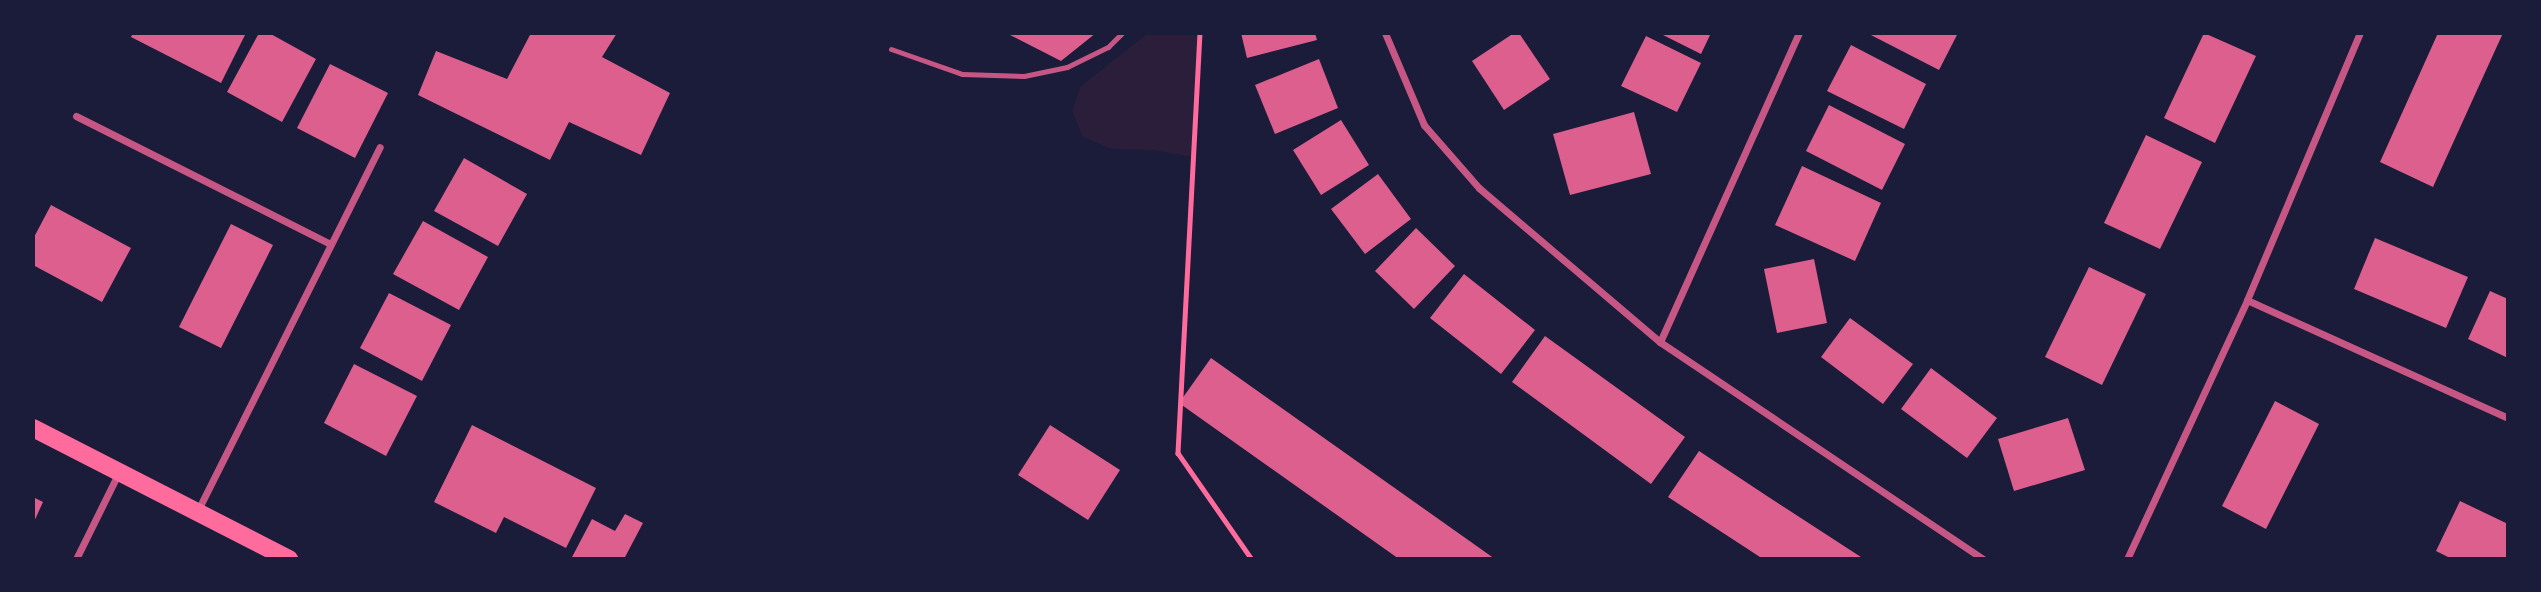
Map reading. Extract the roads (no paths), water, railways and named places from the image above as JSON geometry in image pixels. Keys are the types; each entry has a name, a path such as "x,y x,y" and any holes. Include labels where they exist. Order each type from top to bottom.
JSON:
{"main road":[{"path":"33,428 289,559"}],"street":[{"path":"1385,33 1424,125 1451,159 1660,342 1983,559"},
{"path":"1660,342 1799,33"},
{"path":"2127,559 2248,300 2360,33"},
{"path":"76,116 331,244"},
{"path":"197,512 380,147"},
{"path":"2248,300 2508,418"},
{"path":"76,559 120,472"}],"lane":[{"path":"891,48 962,74 1024,76 1068,68 1108,47 1122,33"}]}
